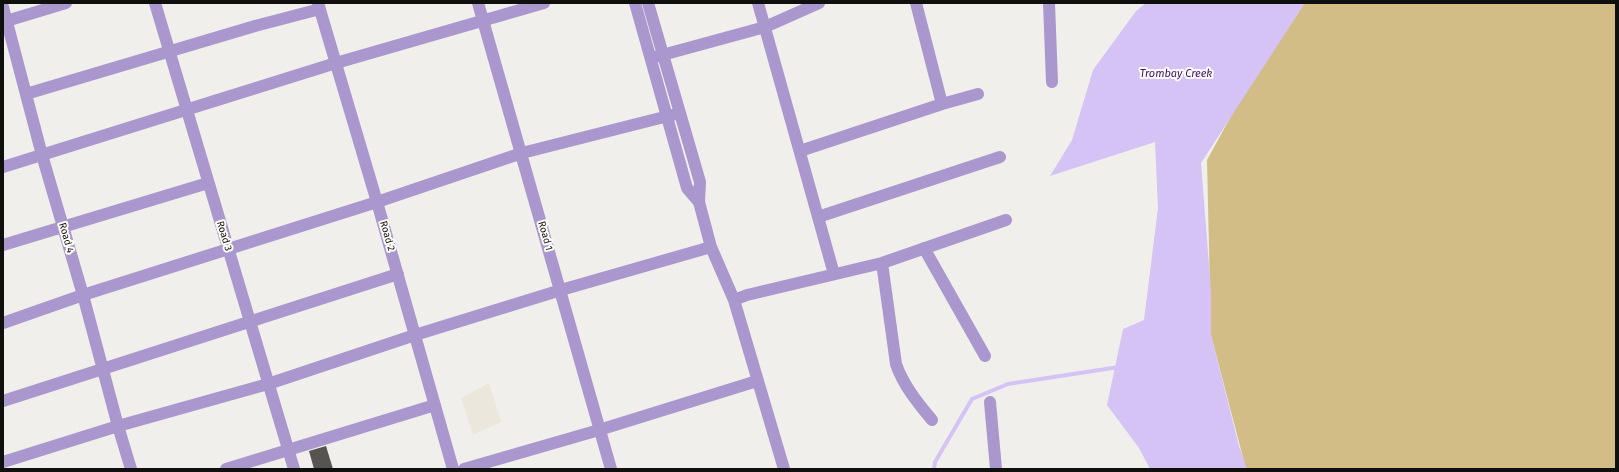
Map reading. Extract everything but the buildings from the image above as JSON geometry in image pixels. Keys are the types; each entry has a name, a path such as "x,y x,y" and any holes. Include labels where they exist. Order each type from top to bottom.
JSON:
{"street":[{"path":"5,22 66,3"},
{"name":"Road 3","path":"155,3 294,469"},
{"name":"Road 1","path":"478,3 482,21 522,152 611,469"},
{"path":"3,167 336,62 544,3"},
{"path":"635,3 687,188 699,202"},
{"path":"648,3 700,182 699,202 711,246 734,300 784,469"},
{"path":"758,3 834,274"},
{"path":"651,58 765,27 819,3"},
{"path":"916,3 942,104"},
{"path":"1049,3 1052,82"},
{"name":"Road 4","path":"3,6 5,22 131,469"},
{"path":"26,94 319,6"},
{"name":"Road 2","path":"319,6 398,274 453,469"},
{"path":"800,151 942,104 978,94"},
{"path":"3,323 83,295 377,202 522,152 680,113"},
{"path":"818,218 1000,157"},
{"path":"3,245 208,183"},
{"path":"734,300 747,295 882,263 1006,220"},
{"path":"3,462 118,426 268,384 415,335 711,246"},
{"path":"924,248 985,356"},
{"path":"882,263 894,351 898,368 912,396 932,420"},
{"path":"3,401 398,274"},
{"path":"464,469 599,430 757,381"},
{"path":"990,402 996,469"},
{"path":"226,469 435,405"}],"shaded area":[{"path":"1293,3 1616,3 1616,469 1246,469 1211,335 1207,160"},
{"path":"489,383 501,422 473,435 461,398"}],"water":[{"name":"Trombay Creek","path":"1146,3 1305,3 1201,163 1211,291 1211,335 1239,446 1247,469 1150,469 1139,448 1107,405 1123,329 1144,320 1158,208 1155,142 1050,176 1072,140 1093,70 1136,11"}],"waterway":[{"path":"934,469 935,462 972,399 1008,384 1119,367"}]}
